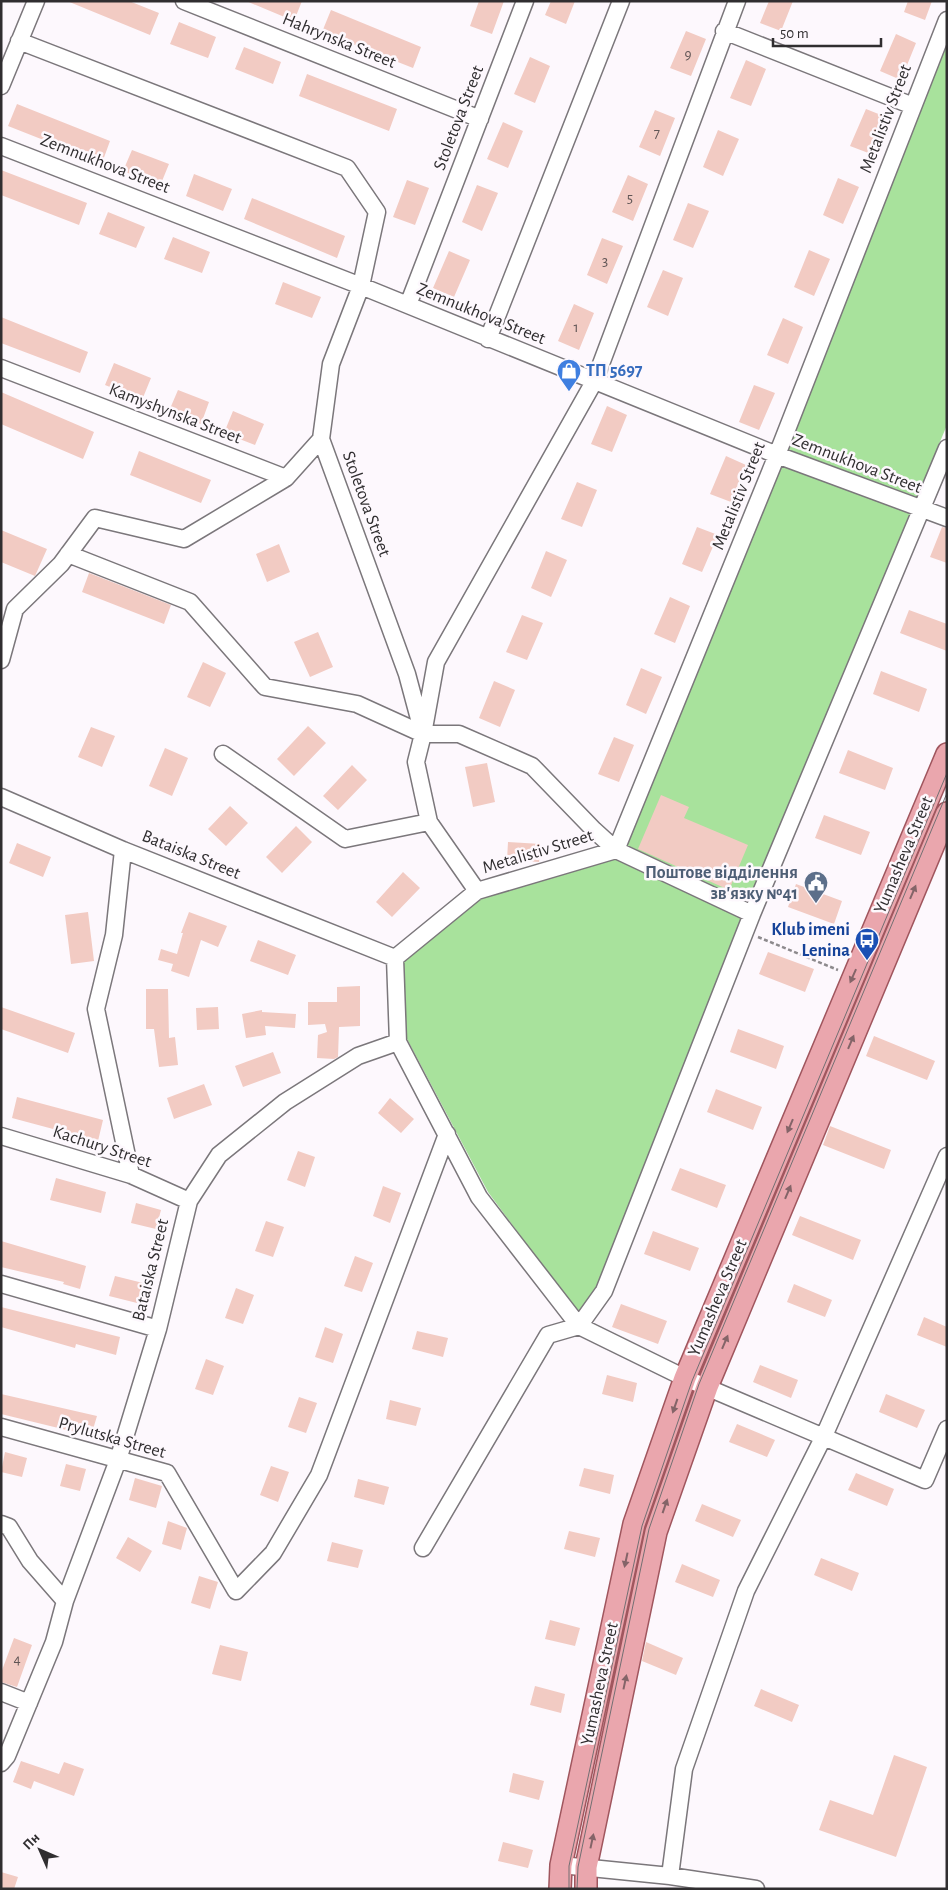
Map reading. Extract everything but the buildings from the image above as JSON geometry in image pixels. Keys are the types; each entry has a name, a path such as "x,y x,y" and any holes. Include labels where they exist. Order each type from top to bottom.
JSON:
{"main road":[{"name":"Yumasheva Street","path":"560,1889 561,1865 634,1524 685,1378 947,754"},
{"name":"Yumasheva Street","path":"586,1889 586,1867 656,1532 707,1387 947,813"}],"street":[{"path":"1,86 36,1"},
{"name":"Hahrynska Street","path":"184,1 480,119"},
{"name":"Stoletova Street","path":"408,305 525,1"},
{"path":"488,339 621,1"},
{"name":"Metalistiv Street","path":"477,891 429,822 416,762 436,662 595,380 736,1"},
{"name":"Metalistiv Street","path":"395,958 477,891 616,850 777,455 947,20"},
{"path":"724,31 913,106"},
{"name":"Stoletova Street","path":"19,41 347,168 377,212 360,286 331,364 321,439 407,674 423,734"},
{"name":"Zemnukhova Street","path":"1,146 408,305 777,455 921,510 947,518"},
{"name":"Kamyshynska Street","path":"1,368 286,478"},
{"path":"1,660 8,607 61,564 95,518 184,539 286,478 321,439"},
{"path":"423,1548 548,1335 579,1326 604,1291 752,914 947,448"},
{"path":"68,554 190,602 265,687 357,704 423,734 459,734 532,766 616,850 752,914"},
{"path":"223,754 346,839 429,822"},
{"name":"Bataiska Street","path":"1,797 123,850 395,958"},
{"path":"123,850 114,935 96,1010 131,1175"},
{"path":"395,958 398,1042 479,1196 579,1326 685,1378 926,1480 947,1429"},
{"name":"Bataiska Street","path":"1,1763 7,1756 54,1642 64,1602 118,1460 158,1329 189,1201 219,1156 285,1102 358,1056 398,1042"},
{"name":"Prylutska Street","path":"1,1427 167,1473 236,1590 273,1553 318,1475 447,1134"},
{"name":"Kachury Street","path":"1,1136 131,1175 189,1201"},
{"path":"670,1876 684,1769 746,1591 824,1436 947,1156"},
{"path":"1,1284 158,1329"},
{"path":"1,1524 9,1527 30,1561 64,1602"},
{"path":"1,1692 29,1703"},
{"path":"561,1865 670,1876 756,1889"}],"path":[{"path":"745,932 853,976"}],"green space":[{"path":"947,43 947,425 745,910 599,1286 578,1314 488,1192 407,1039 402,961 482,898 623,855"}],"tram line":[{"path":"569,1889 569,1866 642,1526 692,1381 947,773"},
{"path":"577,1889 578,1867 649,1529 699,1384 947,793"}],"place":[{"name":"ТП 5697","path":"569,392"},
{"name":"Поштове відділення зв'язку №41","path":"816,904"},
{"name":"Klub imeni Lenina","path":"867,961"}]}
